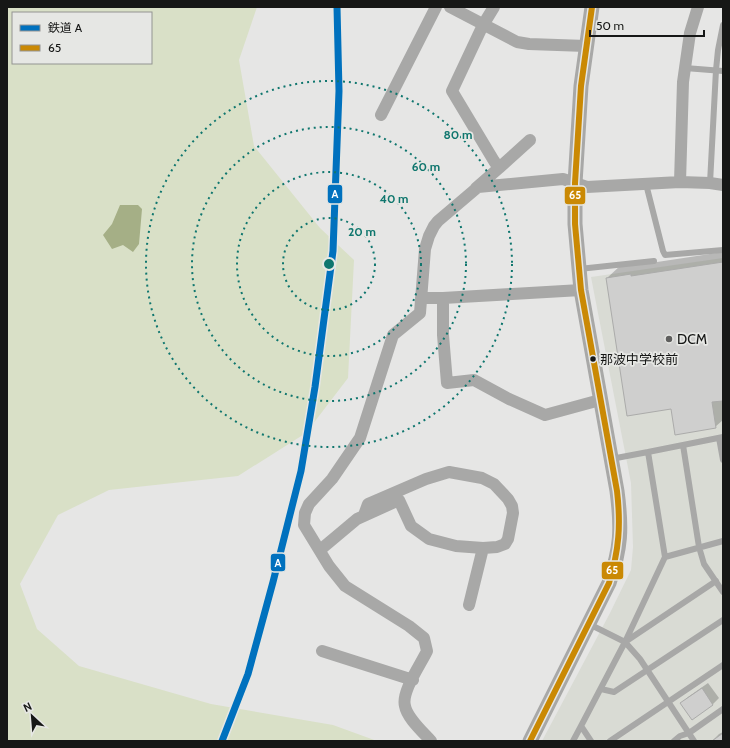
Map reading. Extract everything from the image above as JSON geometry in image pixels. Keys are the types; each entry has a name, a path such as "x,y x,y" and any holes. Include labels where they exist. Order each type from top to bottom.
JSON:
{"street":[{"path":"381,114 436,7"},
{"path":"450,7 517,42 529,44 586,46"},
{"path":"494,7 483,25 452,91 499,168"},
{"path":"530,741 609,584 617,561 621,537 620,515 611,459 581,290 575,224 575,183 581,86 592,7"},
{"path":"680,182 684,68 690,33 698,7"},
{"path":"431,741 412,720 405,706 405,695 427,652 424,638 409,626 345,586 329,566 304,525 305,513 309,504 332,479 360,438 393,335 420,313 426,249 434,226 530,140"},
{"path":"475,189 478,187 563,179 587,187 680,182 723,185"},
{"path":"421,298 581,290"},
{"path":"443,298 443,335 447,383 474,380 509,399 546,415 600,400"},
{"path":"320,550 356,518 364,515 399,500 411,526 429,539 456,546 483,548 497,547 505,544 508,539 513,513 512,506 508,499 494,484 482,478 449,472 426,479 368,504 364,515"},
{"path":"468,605 483,548"},
{"path":"322,650 413,680"}],"lane":[{"path":"710,183 716,70 723,25"},
{"path":"684,68 723,71"},
{"path":"646,184 665,255 723,250"},
{"path":"579,269 654,261"},
{"path":"611,459 721,438 723,460"},
{"path":"683,445 699,547 704,564 723,592"},
{"path":"573,741 625,642 665,557 648,452"},
{"path":"665,557 723,540"},
{"path":"625,642 716,581"},
{"path":"601,689 614,692 723,620"},
{"path":"589,624 625,642 633,650 648,670 694,741"},
{"path":"610,741 723,665"},
{"path":"674,741 680,736 689,733 723,709"},
{"path":"581,726 591,741"}],"shaded area":[{"path":"7,7 257,7 239,60 254,146 320,228 354,260 348,378 306,433 238,476 109,490 58,515 20,584 37,629 79,666 211,704 333,725 377,741 7,741"},
{"path":"120,205 138,205 142,209 139,244 133,252 123,245 112,249 103,235 112,224"},
{"path":"723,258 723,741 542,741 610,613 631,570 633,547 631,483 591,277"}],"building":[{"name":"DCM","path":"723,262 723,401 712,402 716,428 675,435 671,409 627,416 606,278 631,274 631,276"},
{"path":"702,688 713,705 692,720 680,703"},
{"path":"723,733 723,741 712,741"}],"rail line":[{"name":"A","path":"222,741 248,674 273,582 301,471 315,387 333,251 339,91 337,7"}],"transit line":[{"name":"65","path":"530,741 609,583 617,548 619,526 617,491 581,290 575,224 575,183 581,86 592,7"}],"place":[{"name":"DCM","path":"669,339"},
{"name":"那波中学校前","path":"593,359"}]}
